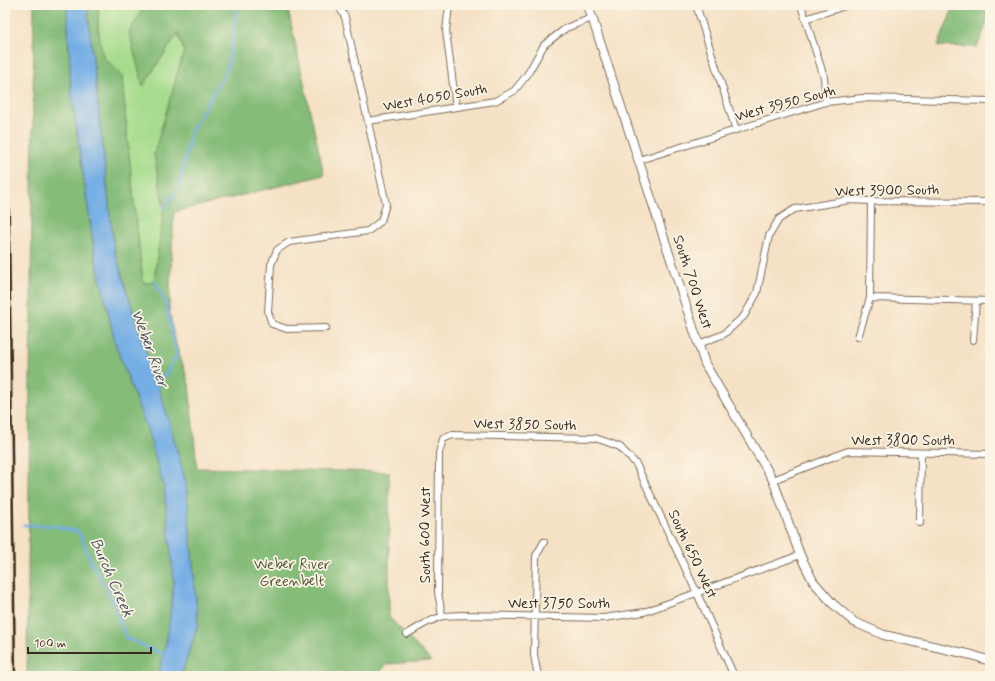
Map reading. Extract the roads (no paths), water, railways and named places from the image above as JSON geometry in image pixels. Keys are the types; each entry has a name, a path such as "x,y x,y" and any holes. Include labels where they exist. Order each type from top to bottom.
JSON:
{"street":[{"path":"326,328 287,329 272,324 268,312 271,265 276,250 289,242 368,231 381,221 386,204 345,17 338,5"},
{"name":"South 700 West","path":"588,5 705,364 773,480 800,555 813,581 832,603 854,622 884,635 972,655 990,661"},
{"path":"696,5 736,130"},
{"path":"800,5 824,77 826,102"},
{"path":"805,19 848,5"},
{"path":"449,6 446,31 456,107"},
{"name":"West 4050 South","path":"368,121 494,100 514,91 527,75 544,45 566,28 592,18"},
{"name":"West 3950 South","path":"639,160 826,102 863,98 990,101"},
{"name":"West 3900 South","path":"699,344 724,334 744,316 757,293 769,236 779,219 795,209 850,200 990,202"},
{"path":"858,337 870,298 871,201"},
{"path":"870,298 990,301"},
{"path":"973,340 976,301"},
{"name":"West 3850 South","path":"439,453 443,439 452,435 595,438 620,448"},
{"name":"South 650 West","path":"620,448 636,464 697,592 734,676"},
{"name":"West 3800 South","path":"773,480 848,451 990,454"},
{"name":"South 600 West","path":"439,453 438,592 442,616"},
{"path":"920,523 921,453"},
{"path":"538,676 534,655 536,556 544,542"},
{"name":"West 3750 South","path":"407,634 442,616 463,615 604,618 644,612 800,555"}],"water":[{"path":"67,5 87,5 114,249 140,334 166,411 186,482 198,624 181,676 158,676 167,639 174,582 164,488 148,432 116,346 95,256 71,91"}],"waterway":[{"path":"164,208 179,188 191,132 227,69 237,5"},
{"name":"Weber River","path":"154,280 165,301 177,356 157,388"},
{"name":"Burch Creek","path":"24,525 54,526 79,532 91,562 110,595 126,638 165,655"}],"railway":[{"path":"6,5 15,676"}],"park label":[{"name":"Weber River Greenbelt","path":"292,572"}]}
